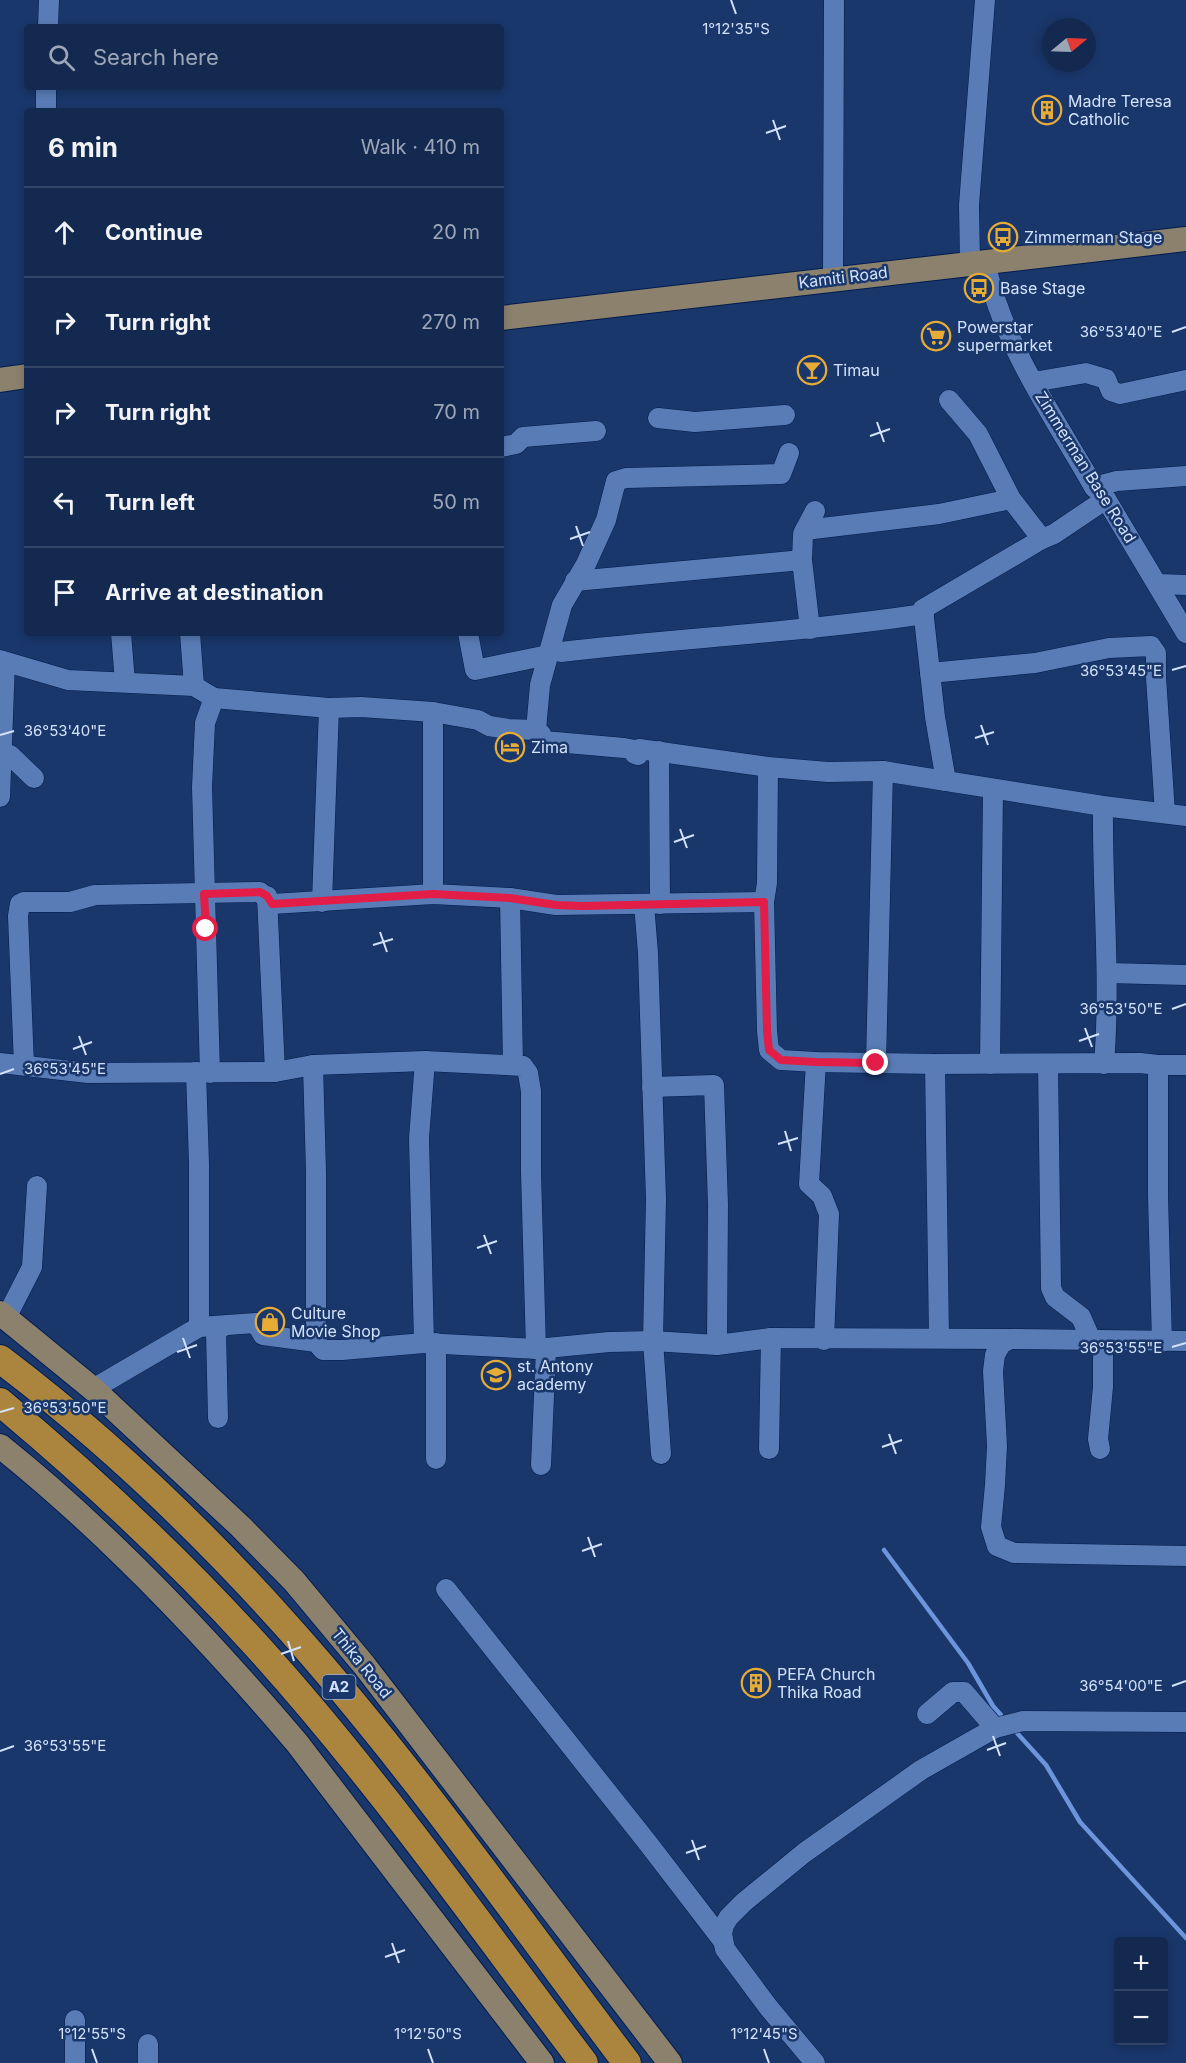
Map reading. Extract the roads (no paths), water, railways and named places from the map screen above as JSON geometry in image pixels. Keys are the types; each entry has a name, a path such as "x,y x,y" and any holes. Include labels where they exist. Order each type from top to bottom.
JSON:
{"highway":[{"name":"Thika Road","path":"0,1359 114,1454 173,1508 286,1624 349,1698 431,1802 627,2063"},
{"name":"A2","path":"0,1402 93,1481 198,1583 257,1646 315,1713 387,1803 584,2063"}],"main road":[{"name":"Kamiti Road","path":"504,318 1186,239"},
{"path":"0,380 24,376"},
{"name":"Thika Road","path":"3,1315 93,1389 241,1527 294,1581 364,1665 670,2063"},
{"path":"0,1446 114,1546 256,1695 297,1743 542,2063"}],"street":[{"path":"48,24 49,0"},
{"path":"833,278 834,0"},
{"name":"Zimmerman Base Road","path":"985,0 969,205 978,262 1013,345 1186,633"},
{"path":"46,90 46,108"},
{"path":"1034,382 1086,373 1106,379 1111,391 1120,394 1186,380"},
{"path":"949,400 978,434 1011,499 1042,539"},
{"path":"658,418 695,422 785,415"},
{"path":"504,446 516,444 523,437 596,430"},
{"path":"536,730 540,685 555,653 562,605 586,564 606,520 616,481 626,478 781,474 789,453"},
{"path":"946,781 934,717 923,609 1054,534 1100,493 1117,482 1186,476"},
{"path":"805,530 939,513 1011,499"},
{"path":"810,628 802,560 803,534 815,511"},
{"path":"576,581 802,560"},
{"path":"1158,584 1186,585"},
{"path":"469,636 475,670 555,653 810,628 924,614"},
{"path":"121,636 125,682"},
{"path":"190,636 194,686"},
{"path":"930,673 1035,663 1109,648 1151,646 1156,653 1166,813"},
{"path":"0,797 3,661 68,680 194,686 214,698 329,708 361,707 433,712 478,720 499,728 536,730 544,741 624,748 635,750 635,754 638,755 639,749 768,767 828,772 883,771 1104,806 1186,816"},
{"path":"199,1327 204,894 202,787 205,723 214,698"},
{"path":"322,902 329,708"},
{"path":"433,712 433,894"},
{"path":"1,751 10,755 34,778"},
{"path":"659,751 648,953 656,1198 654,1341 662,1454"},
{"path":"768,767 767,883 764,902 767,1031 769,1050 781,1060 935,1064 1140,1063 1186,1065"},
{"path":"876,1063 883,771"},
{"path":"990,1064 993,789"},
{"path":"1104,806 1104,911 1108,973 1104,1064"},
{"path":"24,1065 18,916 21,904 24,902 70,902 95,895 260,892 267,896 272,904 433,894 510,898 556,905 764,902"},
{"path":"267,896 274,1072"},
{"path":"510,898 513,1065"},
{"path":"1108,973 1186,975"},
{"path":"0,1063 88,1073 274,1072 313,1065 425,1061 523,1066 528,1073 531,1091 531,1172 541,1349 541,1466"},
{"path":"425,1061 419,1138 436,1459"},
{"path":"816,1062 809,1184 822,1196 829,1214 824,1340"},
{"path":"935,1064 939,1338"},
{"path":"1048,1064 1051,1288 1055,1297 1081,1317 1097,1340 1103,1387 1098,1439 1100,1449"},
{"path":"313,1065 316,1172 316,1341 323,1350 430,1343 541,1349 609,1342 654,1341 717,1345 771,1338 1186,1341"},
{"path":"1158,1065 1158,1196 1162,1341"},
{"path":"652,1087 714,1085 718,1204 717,1345"},
{"path":"3,1315 32,1267 37,1186"},
{"path":"93,1389 199,1327 256,1323 263,1335 316,1341"},
{"path":"218,1418 216,1332 222,1326"},
{"path":"769,1449 771,1338"},
{"path":"1010,1339 1001,1344 994,1354 997,1446 991,1527 997,1546 1014,1553 1186,1556"},
{"path":"446,1589 723,1941"},
{"path":"927,1714 953,1692 964,1692 995,1728"},
{"path":"815,2063 769,2008 725,1949 723,1925 744,1902 804,1853 921,1770 995,1728 1023,1721 1186,1722"},
{"path":"75,2020 75,2063"}],"waterway":[{"path":"884,1550 968,1663 993,1706 1001,1715"},
{"path":"1017,1733 1046,1765 1080,1822 1186,1938"}],"place":[{"name":"Madre Teresa Catholic","path":"1047,110"},
{"name":"Zimmerman Stage","path":"1003,237"},
{"name":"Base Stage","path":"979,288"},
{"name":"Powerstar supermarket","path":"936,336"},
{"name":"Timau","path":"812,370"},
{"name":"Zima","path":"510,747"},
{"name":"Culture Movie Shop","path":"270,1322"},
{"name":"st. Antony academy","path":"496,1375"},
{"name":"PEFA Church Thika Road","path":"756,1683"}]}
